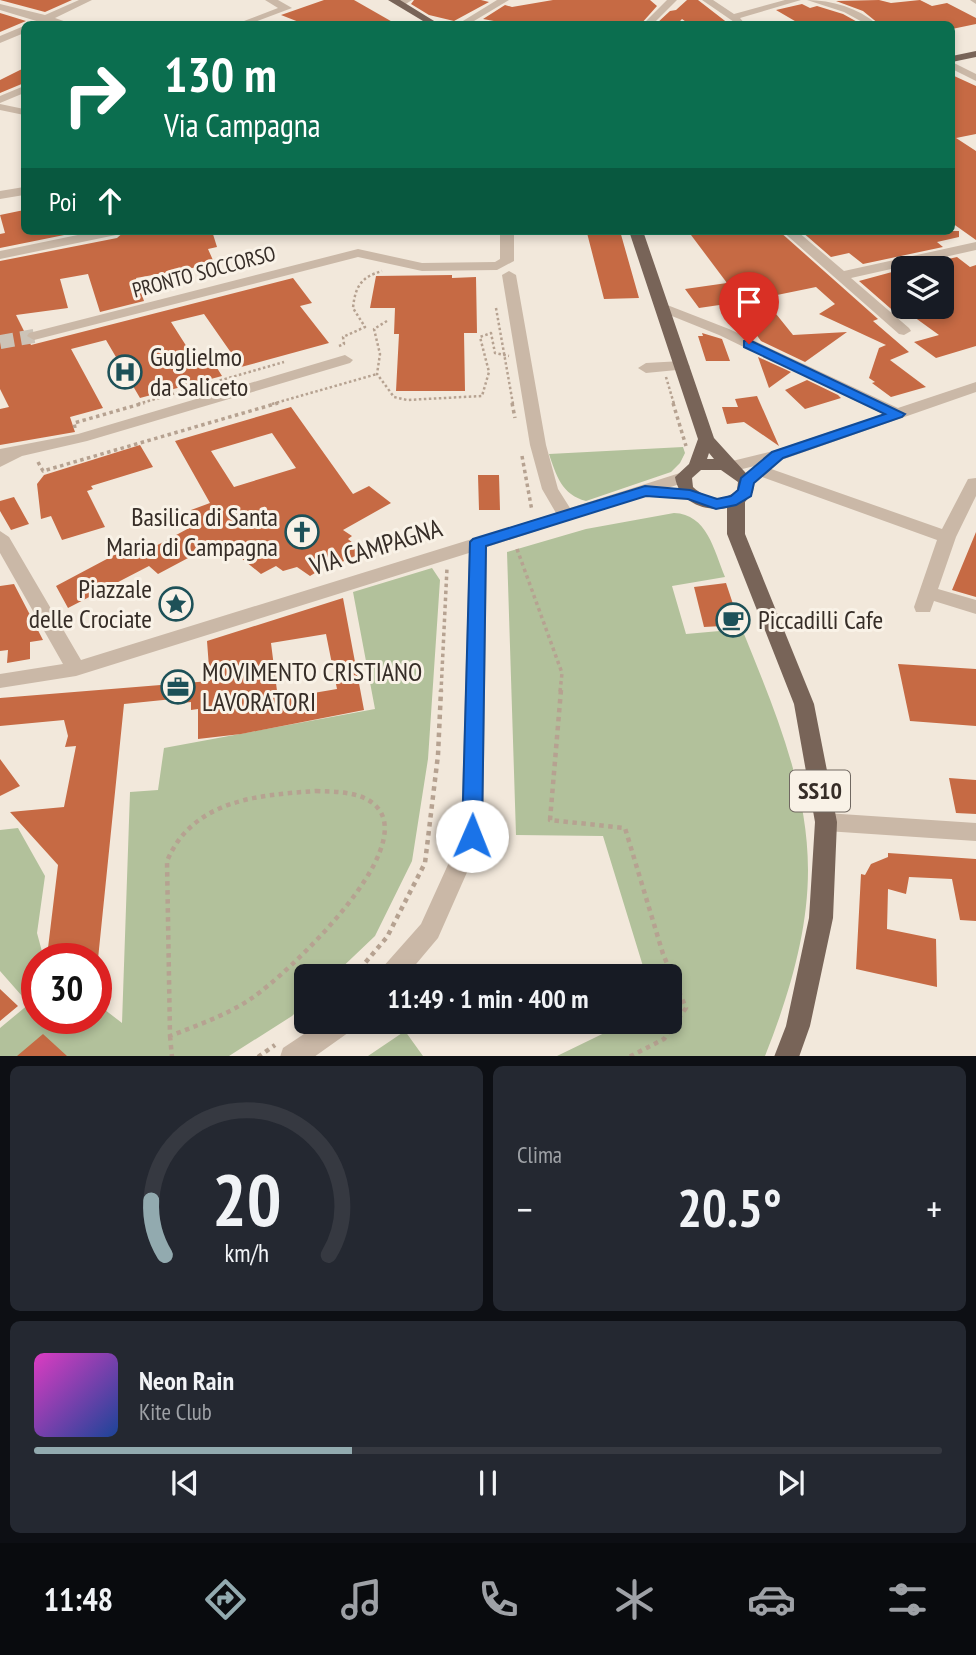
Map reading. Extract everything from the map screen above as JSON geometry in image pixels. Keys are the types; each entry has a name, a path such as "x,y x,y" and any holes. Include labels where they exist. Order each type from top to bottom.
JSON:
{"main road":[{"path":"400,1 430,21"},
{"path":"955,53 976,49"},
{"path":"955,61 976,54"},
{"path":"637,235 706,439 730,467"},
{"path":"690,471 706,439"},
{"path":"690,471 713,463 753,476"},
{"name":"SS10","path":"690,471 682,483 736,534"},
{"name":"SS10","path":"753,476 745,492 736,500 736,534 804,704 826,822 821,918 801,1014 786,1056"},
{"path":"698,498 716,504 736,500"}],"street":[{"path":"41,21 88,0"},
{"path":"250,21 287,8 270,0"},
{"path":"468,21 504,0"},
{"path":"651,21 672,0"},
{"path":"707,0 739,21"},
{"path":"733,17 796,0"},
{"path":"812,0 847,10 867,21"},
{"path":"0,7 54,21"},
{"path":"0,40 21,30"},
{"path":"955,64 976,78"},
{"path":"0,100 21,90"},
{"path":"0,107 21,111"},
{"path":"0,195 21,192"},
{"path":"1,250 92,235"},
{"path":"507,235 508,268 538,445 550,489 566,516"},
{"path":"794,235 904,331"},
{"path":"841,276 976,246"},
{"name":"PRONTO SOCCORSO","path":"34,336 358,253 422,267 508,268"},
{"path":"662,307 724,332 897,414"},
{"path":"0,462 17,451 81,438 345,360"},
{"path":"646,368 682,366"},
{"path":"730,467 778,455 976,387"},
{"path":"753,476 778,455"},
{"name":"VIA CAMPAGNA","path":"0,681 76,669 645,491 690,471"},
{"path":"753,476 947,537"},
{"path":"976,484 974,483 947,537 925,599 976,607"},
{"name":"VIA CAMPAGNA","path":"645,491 698,498"},
{"path":"0,537 76,669"},
{"path":"401,964 430,931 472,836 478,542"},
{"path":"826,822 976,832"},
{"path":"292,1056 325,1034"}],"path":[{"path":"331,348 344,344 343,337 365,327 353,306 360,279 386,270"},
{"path":"387,321 374,329 380,354 377,374 394,397 407,400 482,396 489,372 480,337 491,332 495,353 523,356"},
{"path":"75,430 75,423 293,359"},
{"path":"17,451 43,471 377,374"},
{"path":"517,549 562,673 550,820 625,828 663,954 686,1008 664,1039 629,1056"},
{"path":"364,964 387,937 425,863 438,755 447,566"},
{"path":"170,1036 215,1018 252,998 274,981 345,908 383,845 386,825 371,801 356,794 333,790 252,798 199,818 178,837 167,861 170,1036 172,1056"}],"green space":[{"path":"683,447 685,453 671,472 586,501 571,494 561,483 549,454"},
{"path":"674,513 685,515 702,527 713,545 725,577 672,586 686,634 742,629 787,747 802,808 808,870 807,894 805,918 789,989 765,1056 557,1056 602,1034 682,1034 682,964 642,964 603,836 516,835 507,552 586,529"},
{"path":"432,568 440,580 428,759 412,861 375,936 346,964 294,964 294,1014 229,1056 0,1056 0,1028 21,1011 21,1034 112,1034 112,1015 122,1023 130,792 158,790 164,748 375,709 353,592"},
{"path":"18,828 45,876 37,933 40,943 21,943 21,995 0,971 0,830"},
{"path":"401,1034 407,1034 423,1056 368,1056"}],"building":[{"path":"0,0 72,0 45,12"},
{"path":"324,0 354,0 391,21 296,21 281,15"},
{"path":"414,0 489,2 454,21 429,15 411,4"},
{"path":"553,0 650,0 657,6 644,21 483,19 505,5 512,7"},
{"path":"687,0 698,0 725,21 659,21 670,11 676,10"},
{"path":"879,0 891,3 920,0 932,6 947,3 976,18 976,24 955,28 955,21 875,21 863,11 836,1"},
{"path":"802,4 810,8 817,6 856,21 795,21 776,10"},
{"path":"0,13 26,21 21,21 0,32"},
{"path":"21,70 21,84 0,93 0,80"},
{"path":"955,76 976,86 976,134 956,138 976,151 976,240 955,225"},
{"path":"21,211 21,235 64,235 0,248 0,234 5,233 0,215"},
{"path":"955,231 959,231 959,237 937,242 943,247 863,264 849,253 831,257 806,235 955,235"},
{"name":"Guglielmo da Saliceto","path":"120,235 213,235 217,247 208,249 216,267 199,270 198,267 136,278 144,301 100,312 88,274 60,279 68,308 16,315 31,345 293,278 312,303 300,306 329,343 241,367 204,314 171,322 199,366 214,363 222,376 140,398 106,340 71,349 103,408 70,417 75,432 0,445 0,409 9,407 0,389 0,261 117,238"},
{"path":"588,235 621,235 639,298 604,299"},
{"path":"691,235 784,235 878,319 873,321 909,352 890,360 926,387 891,397 872,383 875,382 869,378 879,348 886,345 819,314 835,304 816,287 777,295 752,284 793,335 847,332 805,362 761,341 733,303 699,308 685,289 727,283"},
{"path":"957,257 970,267 976,265 976,346 936,358 914,342 939,335 917,319 954,319 954,258"},
{"path":"891,272 891,309 859,281"},
{"path":"452,275 452,278 476,277 477,333 464,333 465,391 396,391 399,334 394,334 395,308 370,308 376,276"},
{"path":"702,333 722,339 730,361 706,361 698,336 703,336"},
{"path":"758,357 791,372 769,388"},
{"path":"807,380 841,398 805,409 785,390"},
{"path":"757,396 779,446 744,422 727,424 722,407 738,407 735,399"},
{"path":"291,407 353,494 369,486 391,503 343,530 352,536 348,539 364,552 342,562 338,559 310,576 297,567 283,571 276,566 261,574 220,541 158,574 149,566 68,608 56,586 120,552 127,559 139,555 191,527 187,523 197,519 191,510 210,503 175,441","holes":["272,433 296,468 234,487 211,451"]},
{"path":"140,445 153,467 91,486 93,489 87,491 105,527 62,540 51,516 41,519 37,484 44,475"},
{"path":"478,475 499,475 500,510 479,510"},
{"path":"14,497 29,524 11,530 0,511 0,501"},
{"path":"976,532 976,597 952,590"},
{"path":"726,583 740,625 704,627 694,587"},
{"path":"14,584 43,640 30,642 30,659 7,663 8,650 0,651 0,586"},
{"path":"343,598 364,710 241,734 198,739 198,709 191,710 191,702 173,704 173,699 124,704 100,943 49,943 58,865 10,812 64,807 76,746 65,747 68,736 64,720 0,726 0,698 210,681 207,641","holes":["326,634 337,689 278,699 271,643"]},
{"path":"898,664 976,669 976,726 910,721"},
{"path":"0,759 20,786 0,796"},
{"path":"949,778 976,780 976,814 956,813"},
{"path":"888,853 976,859 976,921 960,920 952,879 909,877 906,894 888,889 887,929 936,939 937,987 856,969 861,874 865,875 871,864 888,857"},
{"path":"0,989 18,1006 0,1021"},
{"path":"43,1034 67,1056 17,1056"}],"tunnel":[{"path":"0,342 34,336"}],"place":[{"name":"Guglielmo da Saliceto","path":"125,372"},
{"name":"Basilica di Santa Maria di Campagna","path":"302,532"},
{"name":"Piazzale delle Crociate","path":"176,604"},
{"name":"Piccadilli Cafe","path":"733,620"},
{"name":"MOVIMENTO CRISTIANO LAVORATORI","path":"178,687"}],"route":[{"path":"472,836 478,542 645,491 690,495 716,504 727,503 741,497 747,487 746,482 778,455 897,414 749,344"}]}
